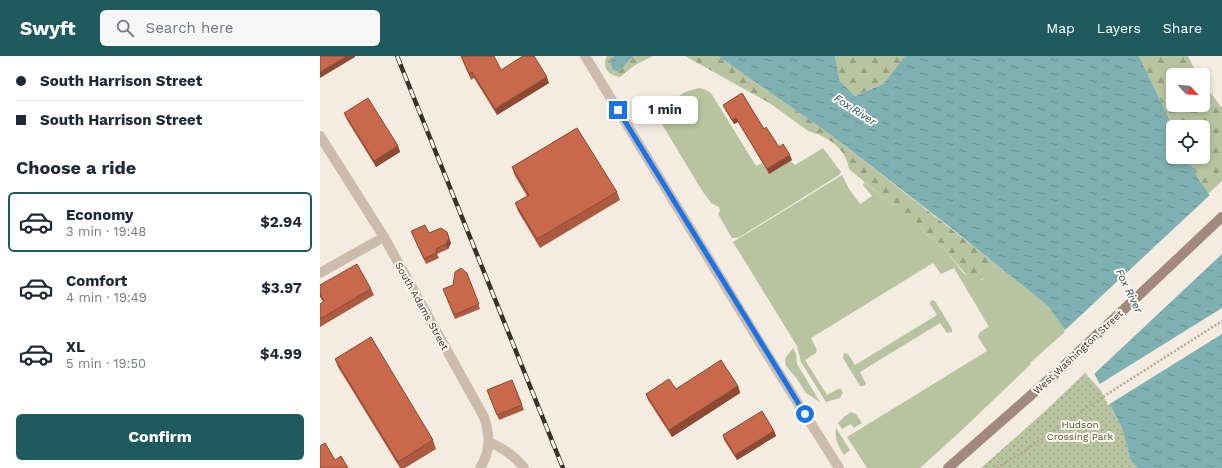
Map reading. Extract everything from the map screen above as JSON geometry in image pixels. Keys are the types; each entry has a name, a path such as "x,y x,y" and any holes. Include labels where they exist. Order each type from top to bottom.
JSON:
{"main road":[{"name":"West Washington Street","path":"948,468 1054,375 1222,217"}],"street":[{"path":"585,56 838,468"},
{"name":"South Adams Street","path":"320,136 384,237 484,417 489,442"},
{"path":"320,273 384,237"},
{"path":"480,468 488,452 489,442 501,447 513,456 524,468"}],"path":[{"path":"997,468 1032,446 1098,400 1222,321"}],"green space":[{"path":"607,56 614,56 610,61 612,69 618,72 634,56 653,56 635,65 620,77 612,75 607,70 605,60"},
{"path":"685,56 718,56 831,135 997,265 982,279 970,279 945,250 931,238 915,220 884,198 849,169 840,149 829,140 808,131 771,104"},
{"path":"835,56 905,56 883,84 855,96 840,81"},
{"path":"1139,56 1188,56 1194,68 1166,68 1166,112 1210,112 1210,92 1222,108 1222,181 1208,194 1191,164 1210,164 1210,120 1170,120"},
{"path":"699,88 711,93 756,166 762,163 769,174 790,161 795,165 823,148 841,172 839,175 738,238 732,238 718,214 720,211 719,207 711,203 701,189 660,121 661,113 659,109 685,92"},
{"path":"842,175 849,189 860,204 872,196 863,185 864,182 916,220 931,238 945,250 964,274 982,280 997,265 1048,306 1066,331 1030,363 1031,364 963,429 920,468 867,468 847,437 987,351 978,335 980,332 989,327 954,268 941,274 933,263 811,338 817,350 816,353 805,360 827,395 838,389 841,389 843,392 840,398 826,402 801,362 797,346 733,242"},
{"path":"931,300 935,301 952,329 952,332 947,333 940,323 860,372 866,384 864,386 860,386 843,358 844,353 848,354 855,365 937,315 930,304"},
{"path":"793,348 796,354 797,364 820,402 806,393 786,366 786,357"},
{"name":"Hudson Crossing Park","path":"1085,373 1105,395 1122,428 1131,461 1137,468 981,468 1042,414"},
{"path":"851,412 856,414 862,423 854,428 851,424 842,429 838,423"},
{"path":"836,428 850,450 844,455 837,442"}],"water":[{"path":"614,56 634,56 618,72 612,69 610,61"},
{"name":"Fox River","path":"718,56 835,56 840,81 855,96 883,84 905,56 1139,56 1170,120 1166,120 1166,164 1191,164 1198,178 1222,214 1222,468 1137,468 1131,461 1122,428 1090,365 1048,306 946,224 831,135"}],"pier":[{"path":"1211,194 1222,211 1222,254 1093,375 1089,366 1064,331"},
{"path":"1222,308 1222,334 1108,405 1098,385"}],"building":[{"path":"320,56 347,56 320,72"},
{"path":"461,56 494,56 501,70 523,56 534,56 547,77 495,109 472,72 469,74"},
{"path":"742,93 764,129 766,127 779,147 783,144 790,155 767,169 736,118 732,120 723,105"},
{"path":"368,98 398,146 374,161 344,113"},
{"path":"577,128 617,192 537,239 515,203 529,195 512,167"},
{"path":"425,225 429,233 441,228 447,232 449,238 446,244 436,249 437,253 424,259 411,231"},
{"path":"357,264 371,289 320,319 320,304 324,301 320,294 320,285"},
{"path":"461,268 467,273 479,304 454,315 443,289 453,285 455,272"},
{"path":"371,337 433,440 398,462 335,359"},
{"path":"721,360 738,386 669,430 646,394 669,379 676,389"},
{"path":"512,380 522,405 497,415 487,390"},
{"path":"762,411 774,431 735,455 723,435"},
{"path":"325,443 335,460 341,456 348,468 320,468 320,446"}],"railway":[{"path":"397,56 563,468"}],"route":[{"path":"618,110 805,414"}]}
